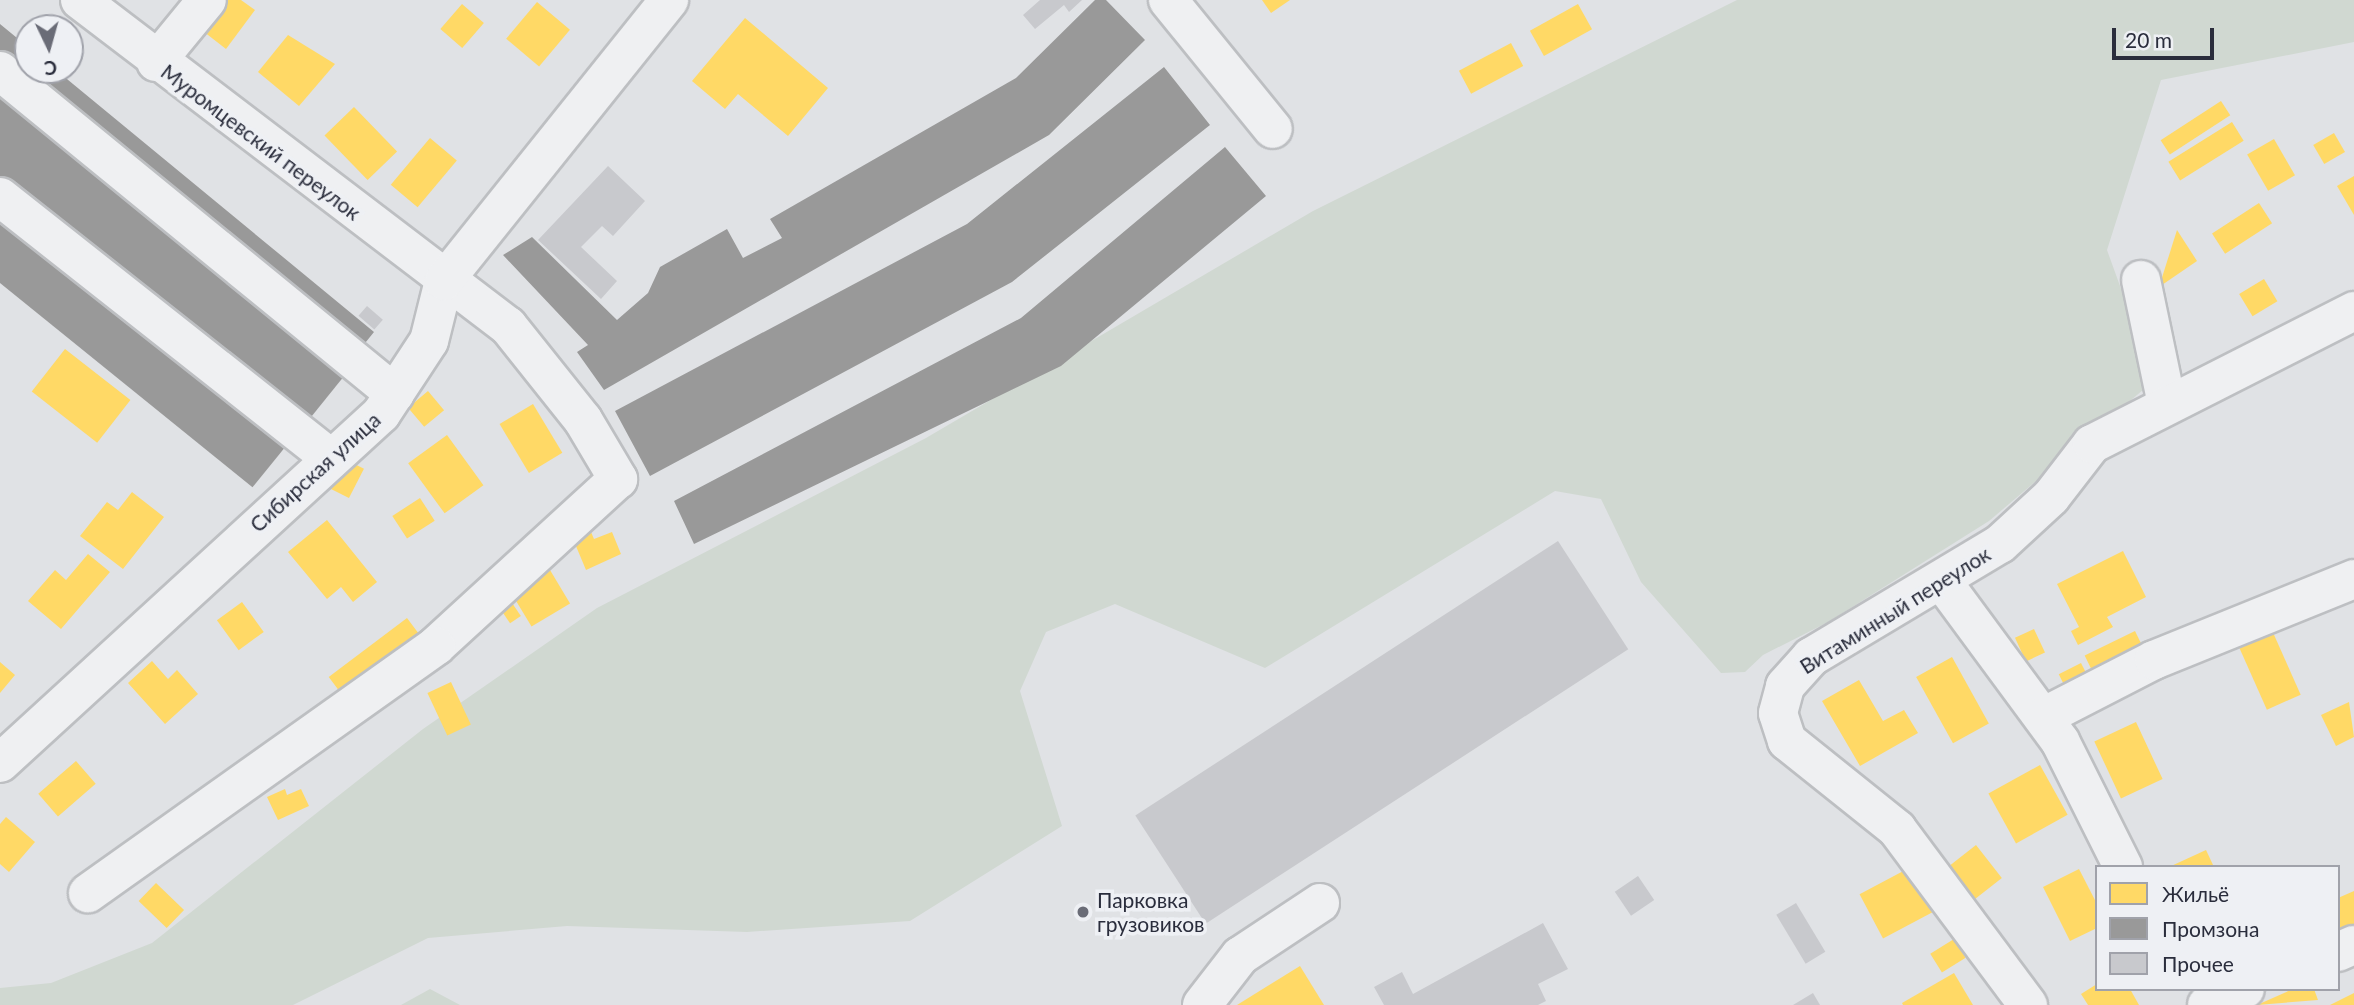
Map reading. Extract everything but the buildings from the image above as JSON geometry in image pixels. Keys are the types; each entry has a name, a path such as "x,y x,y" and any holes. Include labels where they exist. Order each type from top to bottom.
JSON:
{"street":[{"name":"Муромцевский переулок","path":"80,0 156,62 532,349 618,479 436,646 88,893"},
{"path":"156,62 207,0"},
{"name":"Сибирская улица","path":"0,764 331,458 395,394 429,341 444,281 669,0"},
{"path":"1168,0 1273,129"},
{"path":"0,71 395,394"},
{"path":"0,197 331,458"},
{"path":"2141,280 2167,404"},
{"name":"Витаминный переулок","path":"2028,1005 1897,829 1826,777 1787,741 1779,725 1780,699 1796,669 1942,581 2033,516 2092,444 2354,312"},
{"path":"2043,717 2154,660 2354,579"},
{"path":"1942,581 2043,717 2122,865"},
{"path":"1202,1005 1240,956 1320,903"},
{"path":"2207,1005 2240,991"}],"shaded area":[{"path":"1737,0 2354,0 2354,42 2161,80 2107,250 2145,355 2144,389 1989,521 1830,621 1763,655 1745,672 1721,673 1641,582 1601,499 1555,491 1265,668 1115,604 1046,632 1020,691 1062,826 910,921 747,932 567,926 428,938 293,1005 0,1005 0,988 51,983 152,943 423,729 597,608 926,438 1313,211"},
{"path":"430,989 460,1005 401,1005"}],"place":[{"name":"Парковка грузовиков","path":"1083,912"}]}
